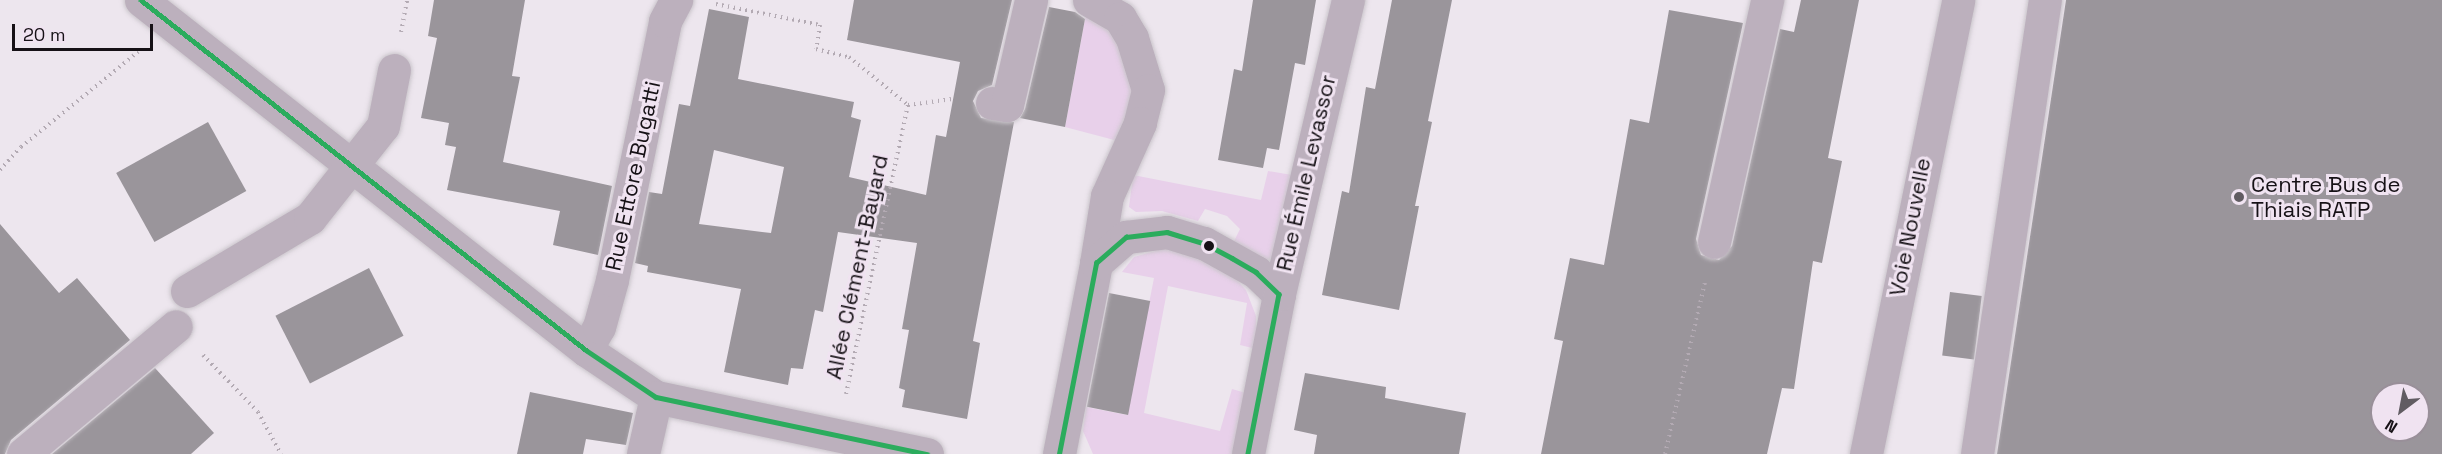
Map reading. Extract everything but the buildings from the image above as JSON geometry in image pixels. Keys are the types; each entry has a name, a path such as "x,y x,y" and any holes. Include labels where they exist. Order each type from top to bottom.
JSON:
{"street":[{"path":"141,0 350,167 586,350 656,397 927,454"},
{"name":"Rue Ettore Bugatti","path":"586,350 599,327 612,280 665,21 676,0"},
{"path":"992,103 1007,105 1030,0"},
{"path":"1059,454 1107,196 1140,123 1148,90 1132,38 1120,18 1089,0"},
{"name":"Rue Émile Levassor","path":"1248,454 1279,294 1348,0"},
{"path":"1714,243 1767,0"},
{"name":"Voie Nouvelle","path":"1866,454 1958,0"},
{"path":"1977,454 2044,0"},
{"path":"187,291 310,218 383,126 394,70"},
{"path":"1096,263 1126,237 1167,232 1204,243 1232,258 1256,272 1279,294"},
{"path":"23,454 176,326"},
{"path":"644,454 656,397"}],"path":[{"path":"710,2 820,25 816,49 849,57 908,105 959,99"},
{"path":"0,170 21,147 147,44 168,21"},
{"name":"Allée Clément-Bayard","path":"839,436 908,105"},
{"path":"1665,454 1707,274"},
{"path":"176,326 258,411 281,454"}],"shaded area":[{"path":"1086,14 1111,33 1138,81 1118,141 1065,127"},
{"path":"1268,171 1292,175 1273,257 1265,261 1234,241 1240,229 1227,216 1205,209 1198,221 1162,211 1136,212 1129,207 1133,175 1261,200"},
{"path":"1169,247 1188,250 1230,273 1246,290 1256,316 1256,349 1240,345 1247,303 1168,286 1144,413 1220,431 1232,389 1246,393 1233,454 1093,454 1083,431 1086,407 1127,415 1154,278 1122,272 1134,257"}],"transit line":[{"path":"141,0 586,350 656,397 927,454"},
{"path":"1059,454 1096,263 1126,237 1167,232 1204,243 1232,258 1256,272 1279,294 1248,454"}],"place":[{"name":"Centre Bus de Thiais RATP","path":"2239,197"}]}
